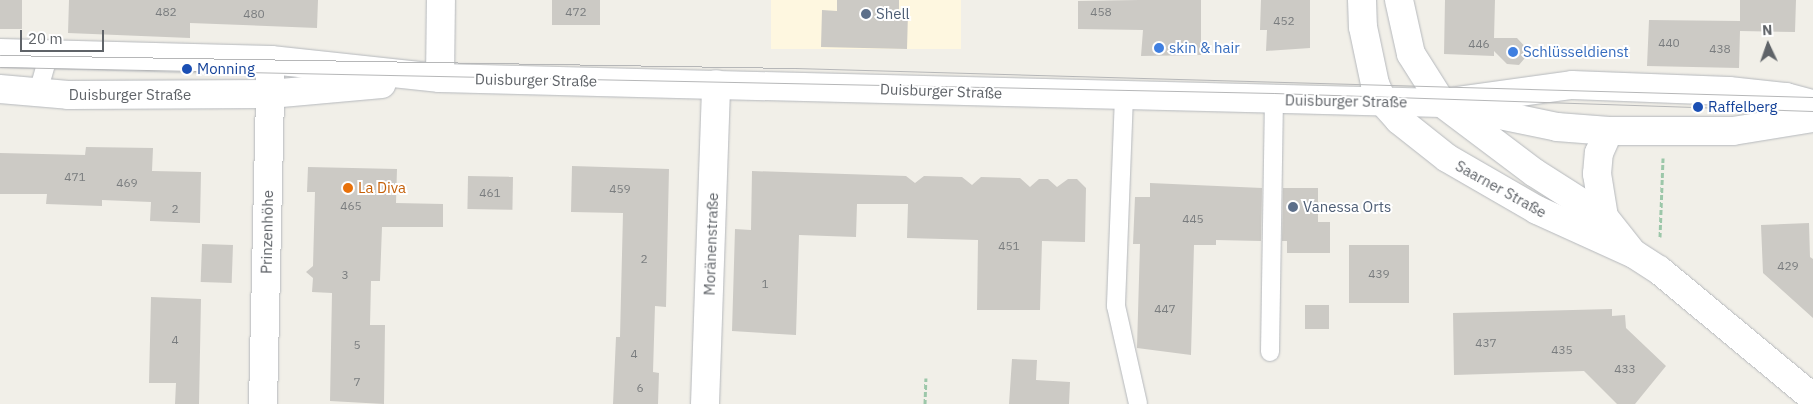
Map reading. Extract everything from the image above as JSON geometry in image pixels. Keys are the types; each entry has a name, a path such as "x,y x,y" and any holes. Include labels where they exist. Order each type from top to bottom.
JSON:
{"main road":[{"path":"440,78 441,0"},
{"path":"1362,0 1363,27 1375,84 1383,102"},
{"path":"1398,0 1402,25 1411,54 1442,103"},
{"name":"Duisburger Straße","path":"0,53 271,60 440,78 1442,103 1572,85 1729,91 1786,97 1813,104"},
{"name":"Prinzenhöhe","path":"262,404 271,60"},
{"name":"Duisburger Straße","path":"0,89 68,95 270,94 440,78"},
{"name":"Moränenstraße","path":"705,404 716,84"},
{"name":"Saarner Straße","path":"1383,102 1399,120 1447,158 1537,210 1634,254 1659,270 1813,398"},
{"name":"Duisburger Straße","path":"1442,103 1557,127 1609,131 1732,132 1813,118"},
{"name":"Saarner Straße","path":"1442,103 1535,173 1604,217 1634,254"},
{"path":"1604,217 1597,174 1599,153 1609,131"}],"lane":[{"path":"38,92 49,54"},
{"path":"1124,96 1116,306 1138,404"},
{"path":"1270,352 1274,100"}],"path":[{"path":"1659,270 1663,154"},
{"path":"925,404 926,378"}],"shaded area":[{"path":"771,0 961,0 961,49 771,49"}],"building":[{"path":"0,0 22,0 22,29 0,29"},
{"path":"69,0 318,0 317,28 190,23 190,38 68,33"},
{"path":"552,0 600,0 600,25 552,25"},
{"path":"837,0 899,0 899,12 908,13 907,49 821,47 822,10 837,11"},
{"path":"1201,0 1201,55 1141,56 1143,30 1078,29 1078,1"},
{"path":"1261,0 1310,0 1310,48 1266,51 1267,30 1260,30"},
{"path":"1445,0 1495,0 1494,38 1517,38 1530,52 1519,65 1507,64 1494,51 1494,56 1444,54"},
{"path":"1740,0 1796,0 1795,32 1740,31 1739,68 1647,66 1649,20 1740,21"},
{"path":"86,147 153,148 152,171 201,172 200,223 150,221 151,202 102,200 102,206 46,204 47,194 0,194 0,153 85,155"},
{"path":"572,166 669,169 666,307 655,306 653,372 659,373 658,404 613,404 616,337 620,337 623,213 571,212"},
{"path":"308,167 397,169 396,203 443,204 443,227 382,227 380,281 371,281 370,325 385,325 384,404 330,401 332,293 312,292 313,278 306,272 313,266 315,192 307,192"},
{"path":"752,171 906,176 915,183 924,176 962,177 972,185 981,177 1020,178 1030,187 1039,179 1048,179 1057,187 1068,179 1077,179 1086,188 1085,242 1042,241 1040,310 977,310 978,240 907,238 908,204 857,204 856,237 799,235 796,335 732,331 735,229 751,230"},
{"path":"468,176 513,177 512,210 467,209"},
{"path":"1150,183 1262,188 1261,241 1216,240 1216,245 1194,245 1191,355 1137,348 1140,244 1133,244 1135,197 1150,197"},
{"path":"1283,188 1318,188 1318,222 1330,222 1330,253 1287,253 1287,241 1282,241"},
{"path":"1809,223 1810,257 1813,259 1813,318 1763,273 1761,225"},
{"path":"202,244 233,245 232,283 201,282"},
{"path":"1349,245 1409,245 1409,303 1349,303"},
{"path":"151,297 201,299 199,404 175,404 176,383 149,383"},
{"path":"1305,305 1329,305 1329,329 1305,329"},
{"path":"1612,309 1612,316 1625,315 1626,328 1666,366 1635,404 1617,404 1584,371 1454,375 1453,313"},
{"path":"1012,359 1037,360 1036,380 1070,382 1069,404 1009,404"}],"tram line":[{"path":"0,55 795,68 1813,97"},
{"path":"0,67 1274,93 1813,111"}],"place":[{"name":"Shell","path":"866,14"},
{"name":"skin & hair","path":"1159,48"},
{"name":"Schlüsseldienst","path":"1513,52"},
{"name":"Monning","path":"187,69"},
{"name":"Raffelberg","path":"1698,107"},
{"name":"La Diva","path":"348,188"},
{"name":"Vanessa Orts","path":"1293,207"}]}
